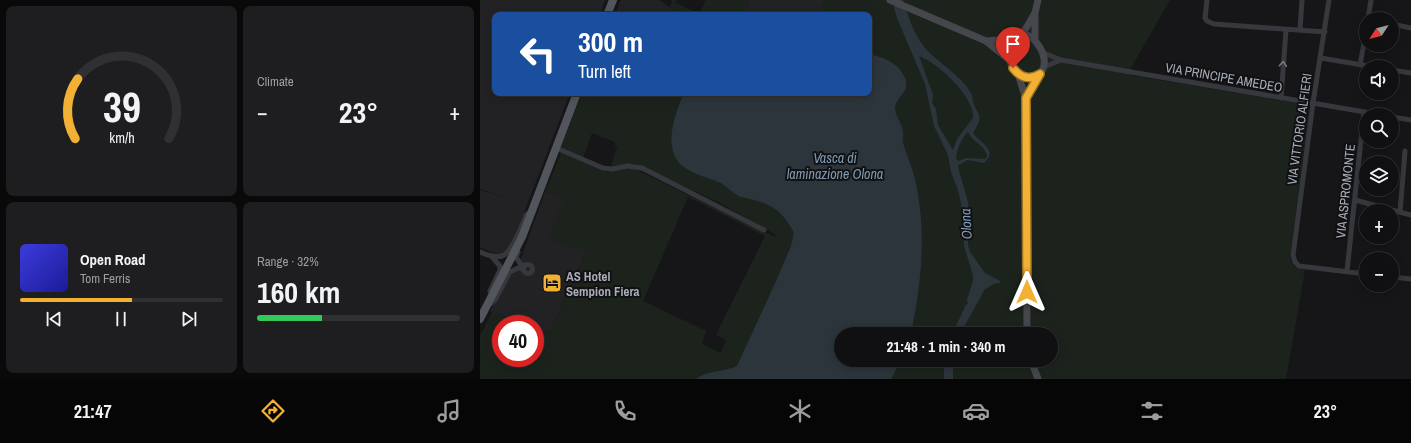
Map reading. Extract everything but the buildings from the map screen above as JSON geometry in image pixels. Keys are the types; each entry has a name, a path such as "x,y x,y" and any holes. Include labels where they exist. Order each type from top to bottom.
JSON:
{"main road":[{"path":"608,12 613,0"},
{"path":"480,319 519,244 576,96"}],"street":[{"path":"890,0 986,41 1008,58 1018,74 1026,98 1027,327"},
{"path":"1035,40 1035,13 1038,0"},
{"path":"1207,0 1205,15 1207,21 1210,23 1325,32"},
{"path":"1300,30 1302,0"},
{"name":"VIA VITTORIO ALFIERI","path":"1329,0 1313,102 1293,255 1295,262 1299,266 1347,272"},
{"path":"1369,12 1372,0"},
{"path":"986,41 1012,39 1021,34 1035,13"},
{"path":"1399,25 1411,28"},
{"path":"1281,98 1286,30"},
{"path":"1021,34 1028,35 1035,40 1044,53 1045,62 1042,71 1026,98"},
{"path":"1008,58 1007,48 1012,39"},
{"name":"VIA PRINCIPE AMEDEO","path":"1044,53 1061,60 1359,111"},
{"path":"1321,58 1359,65"},
{"path":"1018,74 1030,78 1061,60"},
{"path":"1399,71 1411,73"},
{"path":"1399,118 1411,120"},
{"path":"556,148 603,168 612,169 627,166 644,169 764,230"},
{"name":"VIA ASPROMONTE","path":"1347,272 1360,148"},
{"path":"1400,212 1405,151"},
{"path":"1355,200 1411,215"},
{"path":"487,255 501,256 509,252 526,215 532,210"},
{"path":"486,307 495,300 510,272 520,267 524,268 516,257 533,219 532,210"},
{"path":"480,252 495,259 500,266 500,270 488,296 486,307"},
{"path":"1347,272 1359,273"},
{"path":"1399,278 1411,279"},
{"path":"1034,367 1038,379"}],"shaded area":[{"path":"480,0 605,0 601,12 492,12 492,96 569,96 507,257 480,248 480,190 509,198 480,189"},
{"path":"621,0 659,0 670,7 668,12 616,12"},
{"path":"670,0 676,0 675,3 697,12 668,12 672,1"},
{"path":"706,0 750,0 745,12 700,12"},
{"path":"750,0 825,0 820,12 745,12"},
{"path":"825,0 1170,0 1131,68 1130,75 1301,104 1306,106 1309,111 1290,256 1294,266 1305,270 1286,379 480,379 480,336 492,312 494,311 504,315 492,315 492,367 544,367 544,331 549,333 587,250 556,242 553,240 554,238 549,236 564,198 545,192 561,153 607,172 633,168 775,237 775,234 718,202 640,166 629,164 611,166 617,147 615,146 615,142 592,133 583,158 561,148 581,96 872,96 872,12 820,12","holes":["688,197 765,236 716,335 726,340 721,353 702,344 706,331 643,301"]},
{"path":"545,192 564,198 553,240 587,250 549,333 544,331 544,315 501,315 490,311 520,261"}],"water":[{"name":"Olona","path":"894,0 903,0 912,25 921,43 931,54 961,80 971,93 973,104 979,116 978,124 973,133 987,147 990,154 984,163 967,160 958,165 968,202 968,245 970,252 985,273 1000,281 1000,283 994,284 985,289 964,327 955,327 966,305 968,304 967,300 973,281 973,275 964,246 965,221 958,190 951,172 948,155 934,126 925,84 894,8","holes":["919,56 945,73 954,82 962,91 972,110 973,118 957,139 953,150 938,125 936,109 932,103 933,95","968,132 972,139 984,149 987,157 985,159 966,158 959,161 956,159 960,144"]},
{"name":"Vasca di laminazione Olona","path":"872,55 885,59 899,68 905,78 906,87 895,108 903,132 903,143 914,175 921,215 922,254 918,294 912,327 834,327 834,367 897,367 891,379 696,379 706,374 737,366 777,279 791,246 794,233 781,214 771,206 738,196 721,183 697,174 684,167 677,160 673,151 672,132 674,121 683,96 872,96"},
{"path":"944,367 953,367 953,379 944,379"}],"place":[{"name":"AS Hotel Sempion Fiera","path":"552,283"}],"route":[{"path":"1013,68 1018,74 1030,78 1040,74 1026,98 1027,292"}]}
